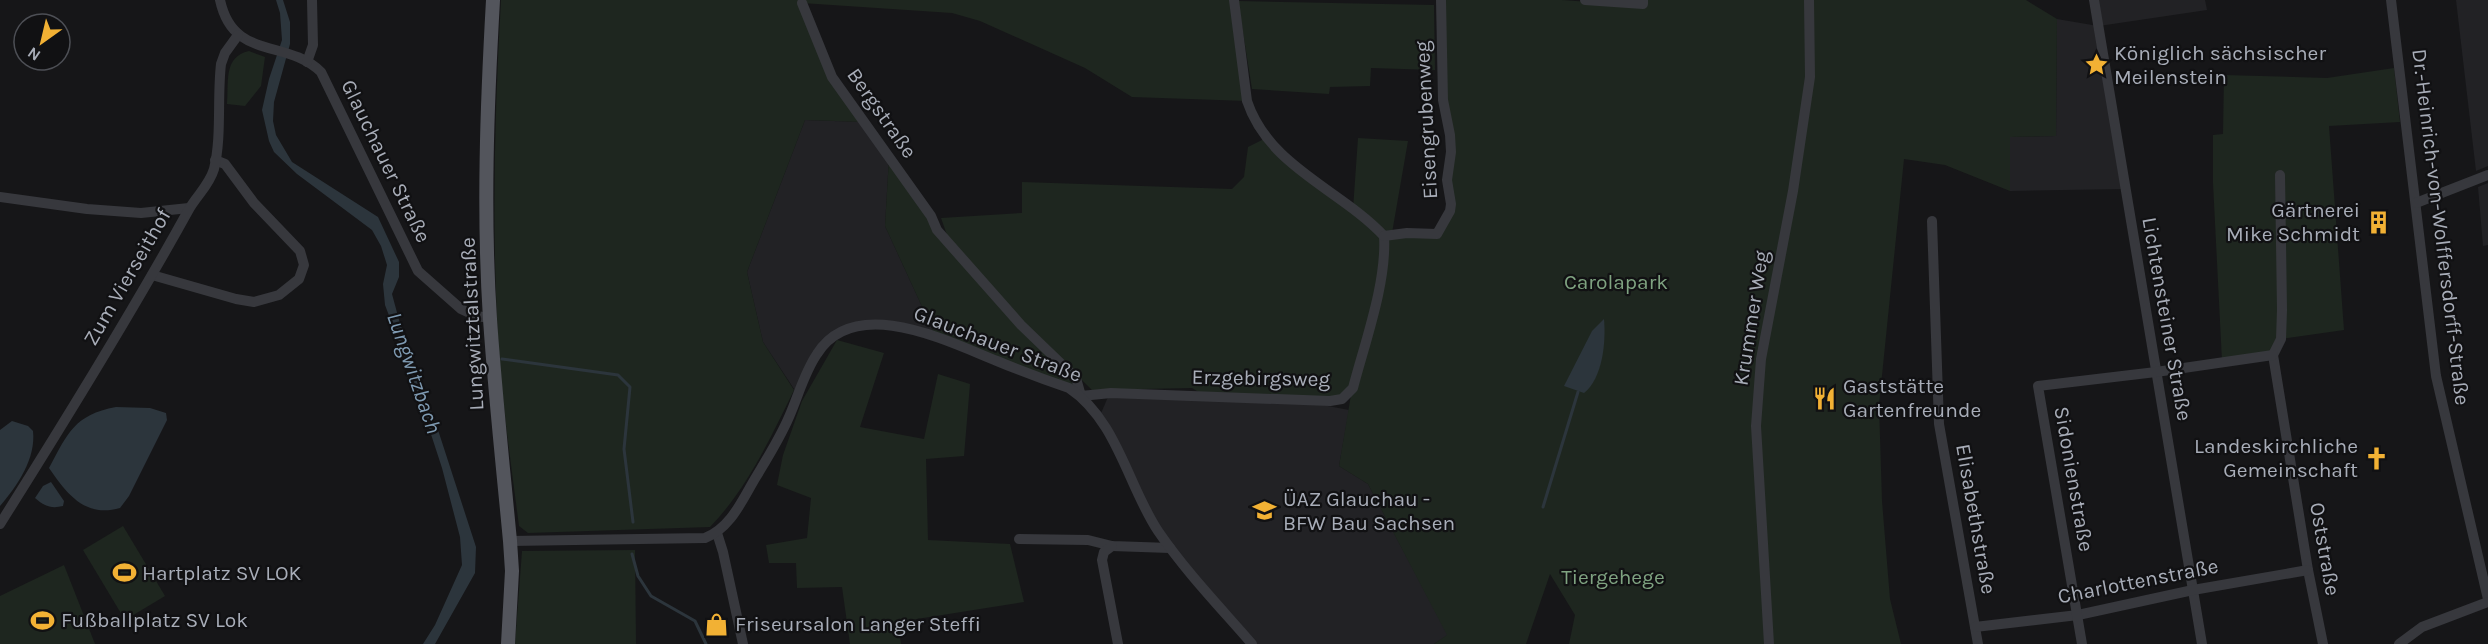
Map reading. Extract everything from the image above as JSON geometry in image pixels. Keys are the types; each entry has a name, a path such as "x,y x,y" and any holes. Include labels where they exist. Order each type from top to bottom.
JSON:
{"main road":[{"name":"Lungwitztalstraße","path":"493,0 489,68 487,196 490,318 512,571 508,644"}],"street":[{"path":"220,0 224,16 238,35"},
{"path":"308,62 313,45 312,0"},
{"path":"1234,0 1247,101 1252,117 1266,138 1291,163 1366,219 1384,236"},
{"name":"Eisengrubenweg","path":"1384,236 1407,233 1437,234 1450,211 1447,180 1451,152 1443,100 1441,0"},
{"path":"1585,0 1643,2"},
{"name":"Krummer Weg","path":"1770,644 1756,426 1761,359 1793,191 1810,77 1809,0"},
{"name":"Lichtensteiner Straße","path":"2094,0 2202,644"},
{"name":"Dr.-Heinrich-von-Wolffersdorff-Straße","path":"2391,0 2436,376 2488,601"},
{"name":"Bergstraße","path":"802,3 832,77 931,216 937,230 1022,325 1076,378 1081,396"},
{"name":"Glauchauer Straße","path":"238,35 308,62 321,72 418,271 460,309 476,316 490,318"},
{"name":"Zum Vierseithof","path":"0,524 62,426 189,208 204,191 214,169 221,64 225,53 238,35"},
{"path":"152,275 236,299 255,302 279,296 299,279 304,265 300,251 254,203 225,164 215,160"},
{"path":"2416,203 2488,175"},
{"name":"Oststraße","path":"2280,176 2281,339 2273,355 2308,570 2323,644"},
{"path":"0,197 87,209 141,213 189,208"},
{"name":"Elisabethstraße","path":"1932,221 1939,424 1978,644"},
{"name":"Erzgebirgsweg","path":"1081,396 1111,393 1330,401 1342,399 1353,387 1382,276 1385,253 1384,236"},
{"name":"Glauchauer Straße","path":"717,533 728,523 771,453 816,354 829,339 848,329 870,325 894,325 936,337 1069,388 1081,396 1099,418 1157,529 1170,548 1252,644"},
{"path":"2157,372 2273,355"},
{"name":"Sidonienstraße","path":"2082,644 2038,386 2157,372"},
{"path":"510,541 705,538 717,533 743,644"},
{"path":"1019,539 1088,540 1112,546 1170,548"},
{"path":"1112,546 1104,552 1102,560 1118,644"},
{"name":"Charlottenstraße","path":"1975,627 2078,615 2193,590 2308,570"},
{"path":"2399,644 2422,627 2488,601"}],"shaded area":[{"path":"2094,0 2205,0 2207,10 2099,26 2124,189 2010,191 2009,137 2056,136 2057,19 2098,26"},
{"path":"2456,0 2488,0 2488,166 2476,171"},
{"path":"805,120 864,122 889,158 885,226 936,337 870,325 829,339 798,395 763,342 747,272"},
{"path":"2488,183 2488,245 2483,246 2478,187"},
{"name":"ÜAZ Glauchau - BFW Bau Sachsen","path":"1108,397 1312,403 1349,410 1339,466 1368,484 1448,635 1434,644 1252,644 1157,529 1099,418"}],"green space":[{"path":"501,0 1234,0 1247,101 1132,97 1085,68 980,21 952,13 802,3 832,77 864,122 805,120 747,272 763,342 794,390 767,444 736,496 710,527 528,533 519,526 498,344 495,159"},
{"path":"1443,0 1562,0 1645,6 1645,0 2026,0 2057,19 2056,136 2010,137 2010,191 1945,165 1904,159 1879,405 1882,501 1890,599 1901,644 1569,644 1575,615 1550,574 1526,644 1434,644 1447,635 1368,484 1339,466 1352,389 1342,399 1205,396 1192,388 1092,390 1024,323 947,235 941,218 1022,213 1022,182 1232,189 1244,177 1248,147 1266,138 1353,209 1358,138 1408,141 1392,233 1437,234 1450,211"},
{"path":"1238,1 1434,5 1435,70 1371,68 1370,86 1330,87 1329,94 1252,89"},
{"path":"249,51 265,57 261,86 245,106 227,104 231,65 241,54"},
{"path":"2394,68 2400,122 2329,126 2344,330 2281,339 2273,355 2222,361 2213,183 2213,135 2223,134 2224,75 2327,78"},
{"path":"889,158 932,223 1076,378 1081,396 936,337 885,226"},
{"path":"837,340 884,353 860,427 924,439 938,374 970,384 964,456 926,459 928,540 1010,544 1024,602 898,622 901,644 850,644 842,587 797,588 796,563 769,563 766,545 807,538 811,498 777,485 783,455 802,401"},
{"name":"Hartplatz SV LOK","path":"123,526 165,596 125,620 83,550"},
{"path":"635,550 636,644 515,644 522,551"},
{"name":"Fußballplatz SV Lok","path":"64,565 95,644 0,644 0,596"}],"water":[{"name":"Lungwitzbach","path":"276,0 283,0 290,22 290,44 274,102 273,121 276,135 292,162 378,217 399,262 399,277 392,294 399,320 476,547 475,573 435,644 423,644 435,625 462,565 460,537 442,468 413,379 385,305 383,284 387,265 381,246 372,230 297,174 274,152 269,141 262,110 282,40 280,13"},
{"path":"1604,319 1604,348 1595,378 1584,393 1564,386 1592,331"},
{"path":"116,407 150,408 166,413 167,420 129,496 120,508 97,510 78,502 70,495 49,468 67,435 74,427 90,415"},
{"path":"12,421 28,426 33,431 32,451 24,471 0,506 0,430"},
{"path":"51,482 64,501 63,506 48,506 35,498 43,486"}],"waterway":[{"path":"502,359 618,375 630,387 624,449 633,522"},
{"path":"1543,507 1578,392"},
{"path":"632,554 638,576 651,596 695,621 706,644"}],"place":[{"name":"Königlich sächsischer Meilenstein","path":"2096,65"},
{"name":"Gärtnerei Mike Schmidt","path":"2378,222"},
{"name":"Gaststätte Gartenfreunde","path":"1825,398"},
{"name":"Landeskirchliche Gemeinschaft","path":"2376,458"},
{"name":"ÜAZ Glauchau - BFW Bau Sachsen","path":"1265,511"},
{"name":"Hartplatz SV LOK","path":"124,573"},
{"name":"Fußballplatz SV Lok","path":"43,620"},
{"name":"Friseursalon Langer Steffi","path":"717,624"}],"park label":[{"name":"Carolapark","path":"1616,282"},
{"name":"Tiergehege","path":"1613,577"}]}
